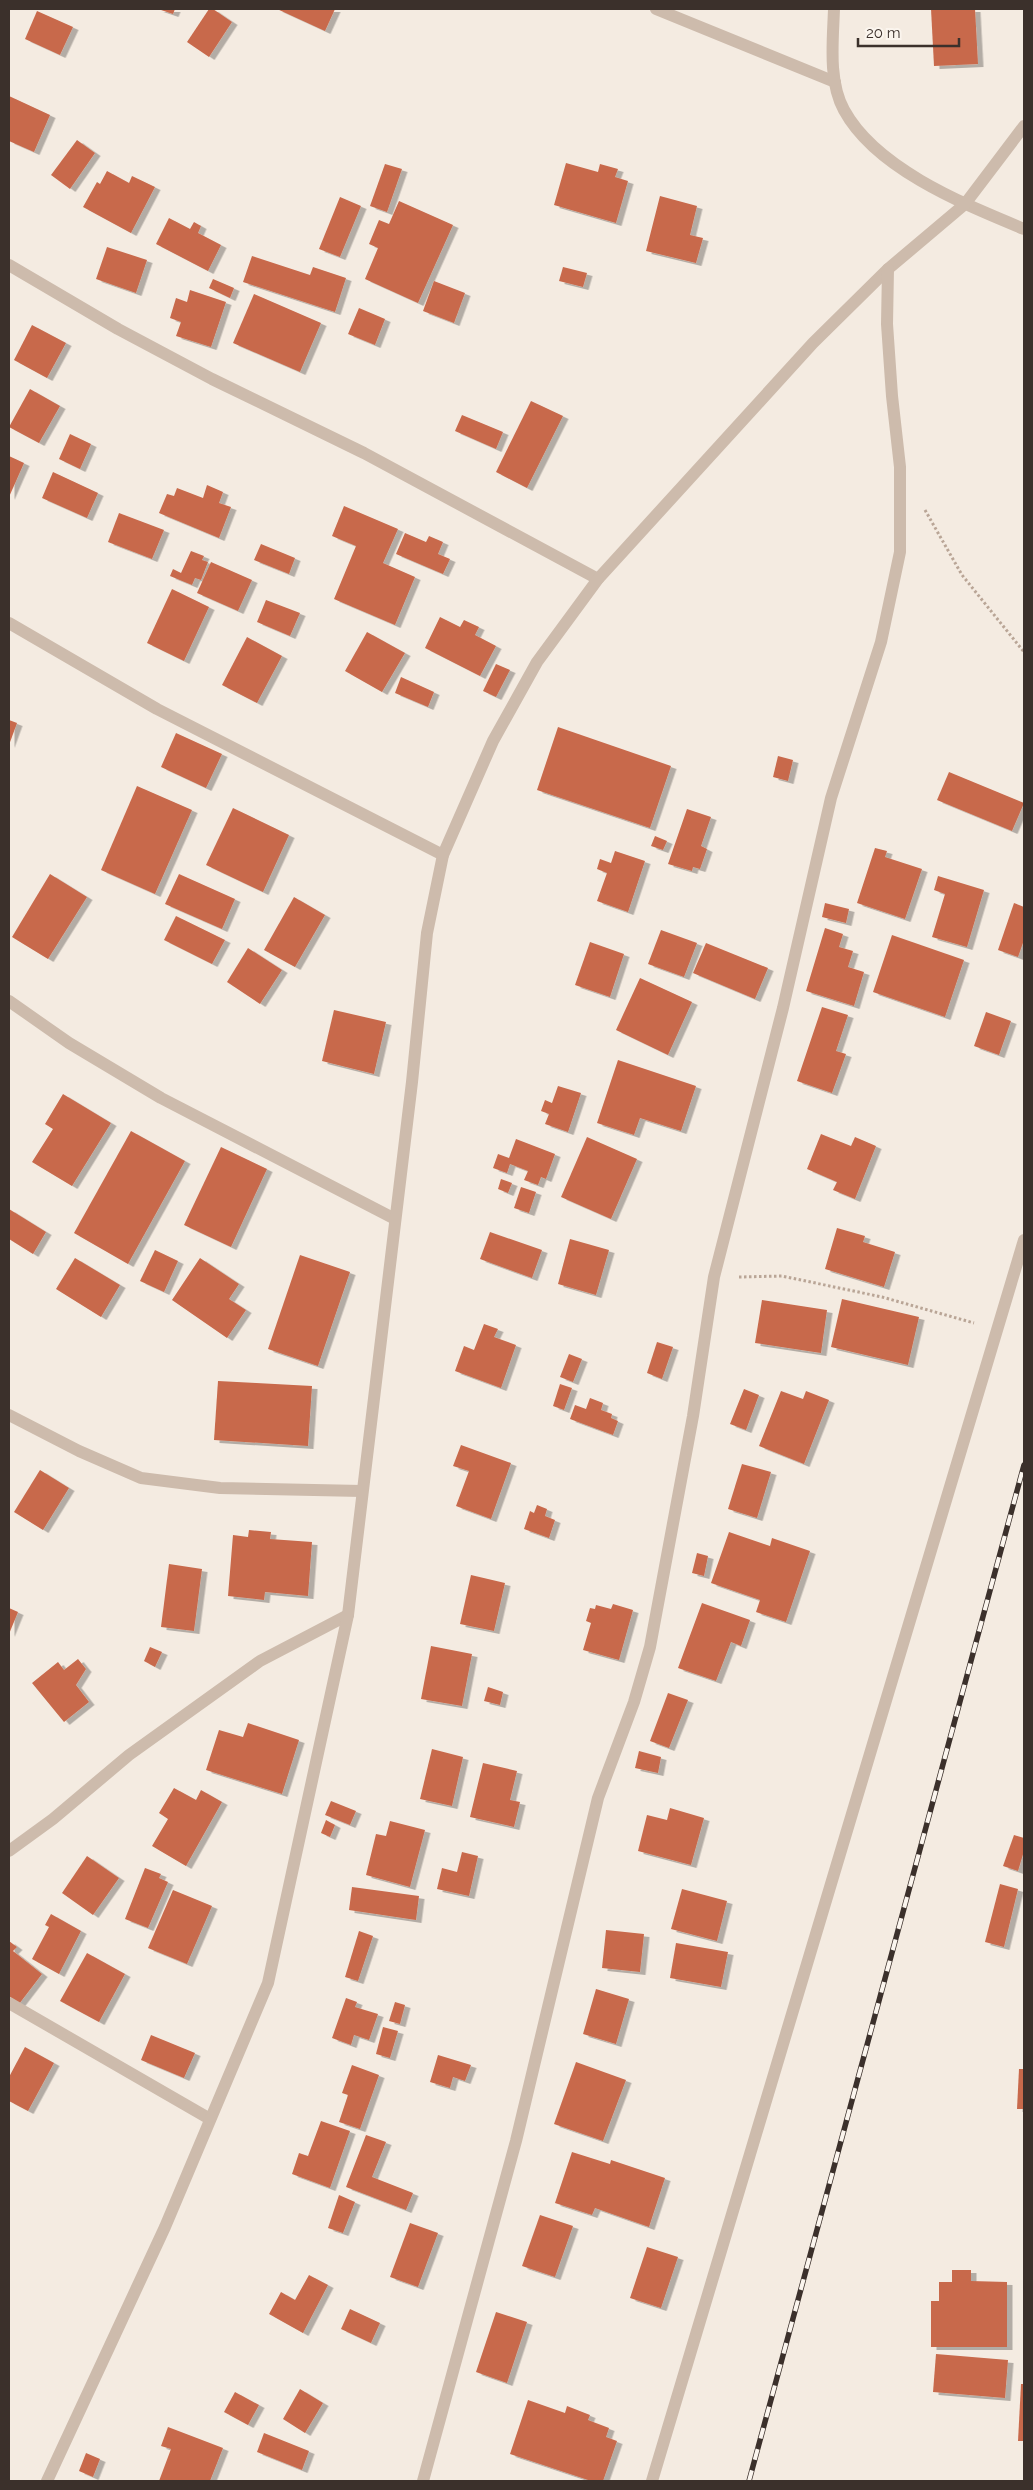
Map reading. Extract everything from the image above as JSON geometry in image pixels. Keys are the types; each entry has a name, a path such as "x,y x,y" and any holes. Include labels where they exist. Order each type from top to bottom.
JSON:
{"street":[{"path":"656,9 835,82"},
{"path":"834,9 835,82 843,109 865,140 892,162 965,204 1024,229"},
{"path":"47,2481 165,2227 268,1983 348,1615 427,934 443,855 492,741 532,670 598,579 813,343 888,269 965,204 1024,126"},
{"path":"9,265 127,334 212,379 364,453 598,579"},
{"path":"423,2481 513,2150 598,1798 634,1702 650,1647 693,1416 714,1277 783,1008 831,798 881,642 900,552 900,467 892,396 888,333 888,269"},
{"path":"9,623 157,709 443,855"},
{"path":"9,1001 69,1043 161,1098 395,1218"},
{"path":"652,2481 1024,1240"},
{"path":"9,1414 79,1451 141,1478 220,1488 362,1491"},
{"path":"9,1851 53,1819 128,1755 260,1661 348,1615"},
{"path":"9,2004 210,2119"}],"path":[{"path":"924,509 962,575 1024,652"},
{"path":"714,1277 782,1276 882,1296 998,1330"}],"building":[{"path":"158,9 175,9 173,14"},
{"path":"209,9 213,9 232,22 209,57 187,42"},
{"path":"277,9 335,9 325,31"},
{"path":"931,9 975,9 978,64 934,66"},
{"path":"37,11 73,27 60,55 25,39"},
{"path":"9,96 50,115 34,152 9,141"},
{"path":"77,140 95,153 70,189 51,175"},
{"path":"566,163 598,172 600,164 618,169 615,177 628,181 616,223 554,205"},
{"path":"385,164 402,169 387,212 370,206"},
{"path":"107,171 129,183 132,176 155,187 131,233 83,207 97,182 100,184"},
{"path":"660,196 697,206 690,235 703,238 696,263 646,251"},
{"path":"340,197 361,206 340,257 319,249"},
{"path":"399,201 453,225 418,303 365,279 378,248 369,244 379,220 389,224"},
{"path":"169,218 190,229 194,222 201,226 198,233 221,245 208,271 156,244"},
{"path":"107,247 147,260 136,293 96,279"},
{"path":"252,256 310,275 313,267 346,278 335,312 243,282"},
{"path":"563,267 587,273 583,287 559,281"},
{"path":"213,279 234,288 230,298 209,288"},
{"path":"434,281 465,293 454,323 423,311"},
{"path":"190,290 226,302 211,347 176,336 181,322 170,318 176,298 187,302"},
{"path":"254,294 321,323 300,372 233,343"},
{"path":"359,308 385,319 375,345 348,334"},
{"path":"32,325 66,343 47,378 14,360"},
{"path":"30,389 60,406 39,443 9,427"},
{"path":"531,401 563,416 527,488 496,472"},
{"path":"462,415 503,432 496,449 455,431"},
{"path":"70,434 91,444 80,469 59,459"},
{"path":"9,456 24,463 9,497"},
{"path":"53,472 98,493 87,518 42,498"},
{"path":"207,485 223,492 219,503 231,507 219,538 159,513 167,494 174,496 177,488 203,498"},
{"path":"344,506 398,529 383,563 415,577 395,625 334,599 356,546 332,536"},
{"path":"119,513 164,530 152,559 108,542"},
{"path":"405,533 426,542 429,536 443,542 438,554 450,559 443,574 396,554"},
{"path":"261,544 295,558 289,574 254,560"},
{"path":"191,551 204,556 202,560 208,562 201,580 195,578 192,585 170,576 173,569 181,573"},
{"path":"211,562 252,580 238,611 197,593"},
{"path":"172,589 209,607 184,661 147,643"},
{"path":"266,600 300,613 290,636 257,622"},
{"path":"440,617 460,627 464,620 479,627 475,635 496,646 480,676 425,648"},
{"path":"367,632 405,653 382,692 345,671"},
{"path":"247,637 282,656 257,703 222,685"},
{"path":"496,664 510,670 496,697 483,691"},
{"path":"401,677 434,692 428,707 395,693"},
{"path":"9,720 17,723 9,745"},
{"path":"558,727 671,766 650,828 537,790"},
{"path":"176,733 222,754 206,788 161,767"},
{"path":"778,756 793,760 788,781 773,777"},
{"path":"949,772 1024,803 1012,831 937,800"},
{"path":"137,786 192,810 155,894 101,870"},
{"path":"233,808 289,835 263,892 206,865"},
{"path":"687,809 711,817 701,846 707,849 700,869 693,867 692,871 668,864"},
{"path":"655,836 667,841 663,850 651,846"},
{"path":"875,848 887,851 885,857 922,869 905,919 857,903"},
{"path":"615,851 645,861 628,912 597,901 607,873 597,869 600,859 611,863"},
{"path":"50,874 87,897 48,959 12,937"},
{"path":"179,874 235,899 222,929 165,904"},
{"path":"938,876 984,890 967,947 932,937 945,894 934,890"},
{"path":"294,897 325,915 295,967 264,950"},
{"path":"825,903 849,909 846,923 822,917"},
{"path":"1014,903 1024,907 1024,940 1018,957 998,950"},
{"path":"176,916 225,940 212,964 164,940"},
{"path":"825,928 843,934 839,947 853,951 848,967 864,972 854,1006 806,991"},
{"path":"661,930 697,943 684,977 648,964"},
{"path":"892,935 964,960 945,1017 873,992"},
{"path":"590,942 624,954 610,997 575,985"},
{"path":"706,943 768,968 755,999 693,973"},
{"path":"248,948 282,970 260,1004 227,982"},
{"path":"640,978 692,1002 668,1055 616,1030"},
{"path":"822,1007 848,1015 836,1051 846,1054 832,1093 797,1081"},
{"path":"334,1010 386,1022 374,1074 322,1061"},
{"path":"986,1012 1011,1021 999,1055 974,1046"},
{"path":"618,1060 696,1086 681,1131 640,1118 634,1135 597,1123"},
{"path":"558,1086 581,1093 568,1132 545,1124 549,1114 541,1111 545,1100 552,1103"},
{"path":"63,1094 111,1123 72,1186 32,1162 53,1129 45,1124"},
{"path":"131,1131 185,1161 128,1264 74,1233"},
{"path":"821,1134 851,1146 855,1137 876,1146 855,1199 833,1190 837,1182 807,1169"},
{"path":"587,1137 637,1159 611,1219 561,1197"},
{"path":"516,1139 555,1154 546,1179 541,1177 538,1185 524,1180 528,1171 510,1164 507,1173 493,1168 498,1154 509,1158"},
{"path":"221,1147 267,1169 231,1247 184,1225"},
{"path":"501,1179 512,1183 508,1193 498,1189"},
{"path":"521,1187 536,1192 529,1213 514,1208"},
{"path":"9,1209 46,1232 33,1254 9,1239"},
{"path":"837,1228 865,1236 863,1242 895,1252 884,1287 825,1269"},
{"path":"490,1232 542,1250 532,1278 480,1259"},
{"path":"570,1239 609,1250 596,1295 558,1284"},
{"path":"155,1250 178,1261 164,1292 140,1281"},
{"path":"300,1255 350,1272 318,1366 268,1349"},
{"path":"75,1258 120,1285 101,1317 56,1289"},
{"path":"200,1258 239,1284 229,1299 246,1310 227,1338 172,1300"},
{"path":"842,1299 919,1317 908,1365 831,1347"},
{"path":"762,1300 827,1310 821,1353 755,1343"},
{"path":"484,1324 498,1329 494,1337 516,1345 501,1388 455,1371 464,1346 474,1350"},
{"path":"657,1342 673,1347 662,1379 647,1373"},
{"path":"569,1354 582,1359 573,1382 560,1377"},
{"path":"218,1381 312,1386 308,1446 214,1440"},
{"path":"560,1384 572,1388 564,1410 553,1406"},
{"path":"744,1389 759,1395 746,1430 730,1424"},
{"path":"781,1391 803,1399 806,1391 829,1400 804,1464 759,1446"},
{"path":"590,1398 603,1403 601,1410 612,1414 611,1418 618,1421 613,1435 570,1419 575,1405 586,1409"},
{"path":"461,1445 511,1463 491,1519 456,1506 469,1471 453,1466"},
{"path":"742,1464 771,1472 757,1518 728,1509"},
{"path":"40,1470 69,1488 43,1530 14,1512"},
{"path":"537,1505 547,1509 545,1516 555,1520 549,1538 524,1529 530,1511 534,1513"},
{"path":"249,1530 271,1532 270,1539 312,1542 308,1596 265,1592 264,1600 228,1596 233,1535 248,1537"},
{"path":"729,1532 770,1546 772,1538 810,1551 786,1622 756,1612 760,1600 711,1583"},
{"path":"697,1553 708,1556 704,1576 692,1573"},
{"path":"169,1564 202,1569 194,1631 161,1627"},
{"path":"471,1575 505,1583 494,1631 460,1624"},
{"path":"702,1603 750,1620 741,1646 731,1642 716,1681 678,1668"},
{"path":"613,1604 633,1610 619,1660 583,1650 591,1623 586,1621 590,1608 595,1609 596,1605 611,1609"},
{"path":"9,1608 18,1612 9,1634"},
{"path":"431,1646 472,1654 462,1706 421,1699"},
{"path":"150,1647 162,1652 155,1667 144,1661"},
{"path":"78,1659 86,1669 76,1685 89,1702 64,1722 32,1683 58,1662 64,1670"},
{"path":"488,1687 503,1692 500,1705 484,1701"},
{"path":"668,1693 688,1700 669,1748 650,1741"},
{"path":"248,1723 299,1740 282,1794 206,1770 219,1730 243,1737"},
{"path":"432,1749 463,1757 452,1806 420,1799"},
{"path":"639,1751 661,1757 658,1773 635,1768"},
{"path":"483,1763 517,1771 510,1800 520,1802 514,1827 470,1817"},
{"path":"174,1788 196,1800 201,1790 222,1802 186,1866 152,1846 168,1819 159,1813"},
{"path":"331,1801 356,1811 350,1825 325,1815"},
{"path":"670,1808 704,1818 691,1865 638,1851 647,1815 667,1820"},
{"path":"326,1820 335,1825 330,1837 321,1833"},
{"path":"390,1821 425,1830 410,1887 366,1875 376,1834 386,1836"},
{"path":"1014,1835 1024,1838 1024,1851 1018,1871 1003,1866"},
{"path":"462,1852 478,1856 469,1896 437,1889 442,1868 457,1872"},
{"path":"87,1856 119,1878 93,1915 62,1893"},
{"path":"145,1868 161,1874 159,1878 168,1882 148,1928 125,1919"},
{"path":"1000,1884 1018,1889 1004,1947 985,1942"},
{"path":"352,1887 419,1896 416,1920 349,1910"},
{"path":"682,1889 727,1901 717,1941 671,1929"},
{"path":"173,1890 212,1906 187,1964 148,1948"},
{"path":"51,1914 81,1931 59,1974 32,1959 49,1927 45,1925"},
{"path":"606,1930 644,1934 640,1972 602,1968"},
{"path":"359,1931 373,1936 358,1981 345,1977"},
{"path":"9,1941 17,1947 13,1951 42,1974 19,2004 9,1996"},
{"path":"676,1943 728,1952 721,1987 670,1978"},
{"path":"87,1953 125,1974 99,2022 60,2001"},
{"path":"596,1989 629,1999 616,2044 583,2034"},
{"path":"346,1998 357,2002 355,2007 378,2014 369,2040 354,2035 351,2045 332,2038"},
{"path":"395,2002 405,2005 400,2024 389,2021"},
{"path":"383,2027 398,2031 390,2058 376,2054"},
{"path":"151,2035 195,2053 184,2078 141,2060"},
{"path":"25,2047 54,2063 28,2111 9,2101 9,2077"},
{"path":"438,2055 471,2065 465,2081 453,2077 450,2088 430,2082"},
{"path":"576,2062 626,2080 603,2141 554,2124"},
{"path":"352,2065 379,2075 360,2129 339,2122 348,2095 342,2093"},
{"path":"1019,2069 1024,2069 1024,2109 1017,2109"},
{"path":"321,2121 350,2131 330,2188 292,2174 299,2153 308,2156"},
{"path":"366,2135 386,2142 372,2177 413,2193 406,2210 346,2187"},
{"path":"572,2152 610,2164 611,2160 665,2178 649,2227 595,2208 592,2215 555,2203"},
{"path":"339,2195 355,2202 343,2233 328,2228"},
{"path":"540,2215 573,2226 555,2277 522,2266"},
{"path":"410,2223 438,2233 418,2287 390,2277"},
{"path":"647,2247 678,2257 661,2308 630,2298"},
{"path":"952,2270 971,2270 971,2281 1007,2282 1007,2347 931,2347 931,2301 939,2301 939,2282 952,2282"},
{"path":"309,2275 328,2285 303,2333 269,2314 281,2292 295,2300"},
{"path":"350,2309 380,2323 371,2343 341,2329"},
{"path":"496,2312 527,2322 507,2383 476,2372"},
{"path":"936,2354 1008,2360 1005,2398 933,2392"},
{"path":"1021,2384 1024,2384 1024,2441 1018,2441"},
{"path":"300,2389 323,2403 305,2433 283,2419"},
{"path":"235,2392 259,2405 248,2425 224,2412"},
{"path":"528,2400 565,2413 567,2406 590,2415 588,2420 609,2428 606,2437 617,2441 603,2481 591,2481 510,2454"},
{"path":"168,2427 223,2448 210,2481 159,2481 171,2449 161,2446"},
{"path":"264,2433 309,2451 302,2470 257,2452"},
{"path":"86,2453 100,2459 93,2477 79,2471"}],"railway":[{"path":"749,2481 1024,1465"}]}
